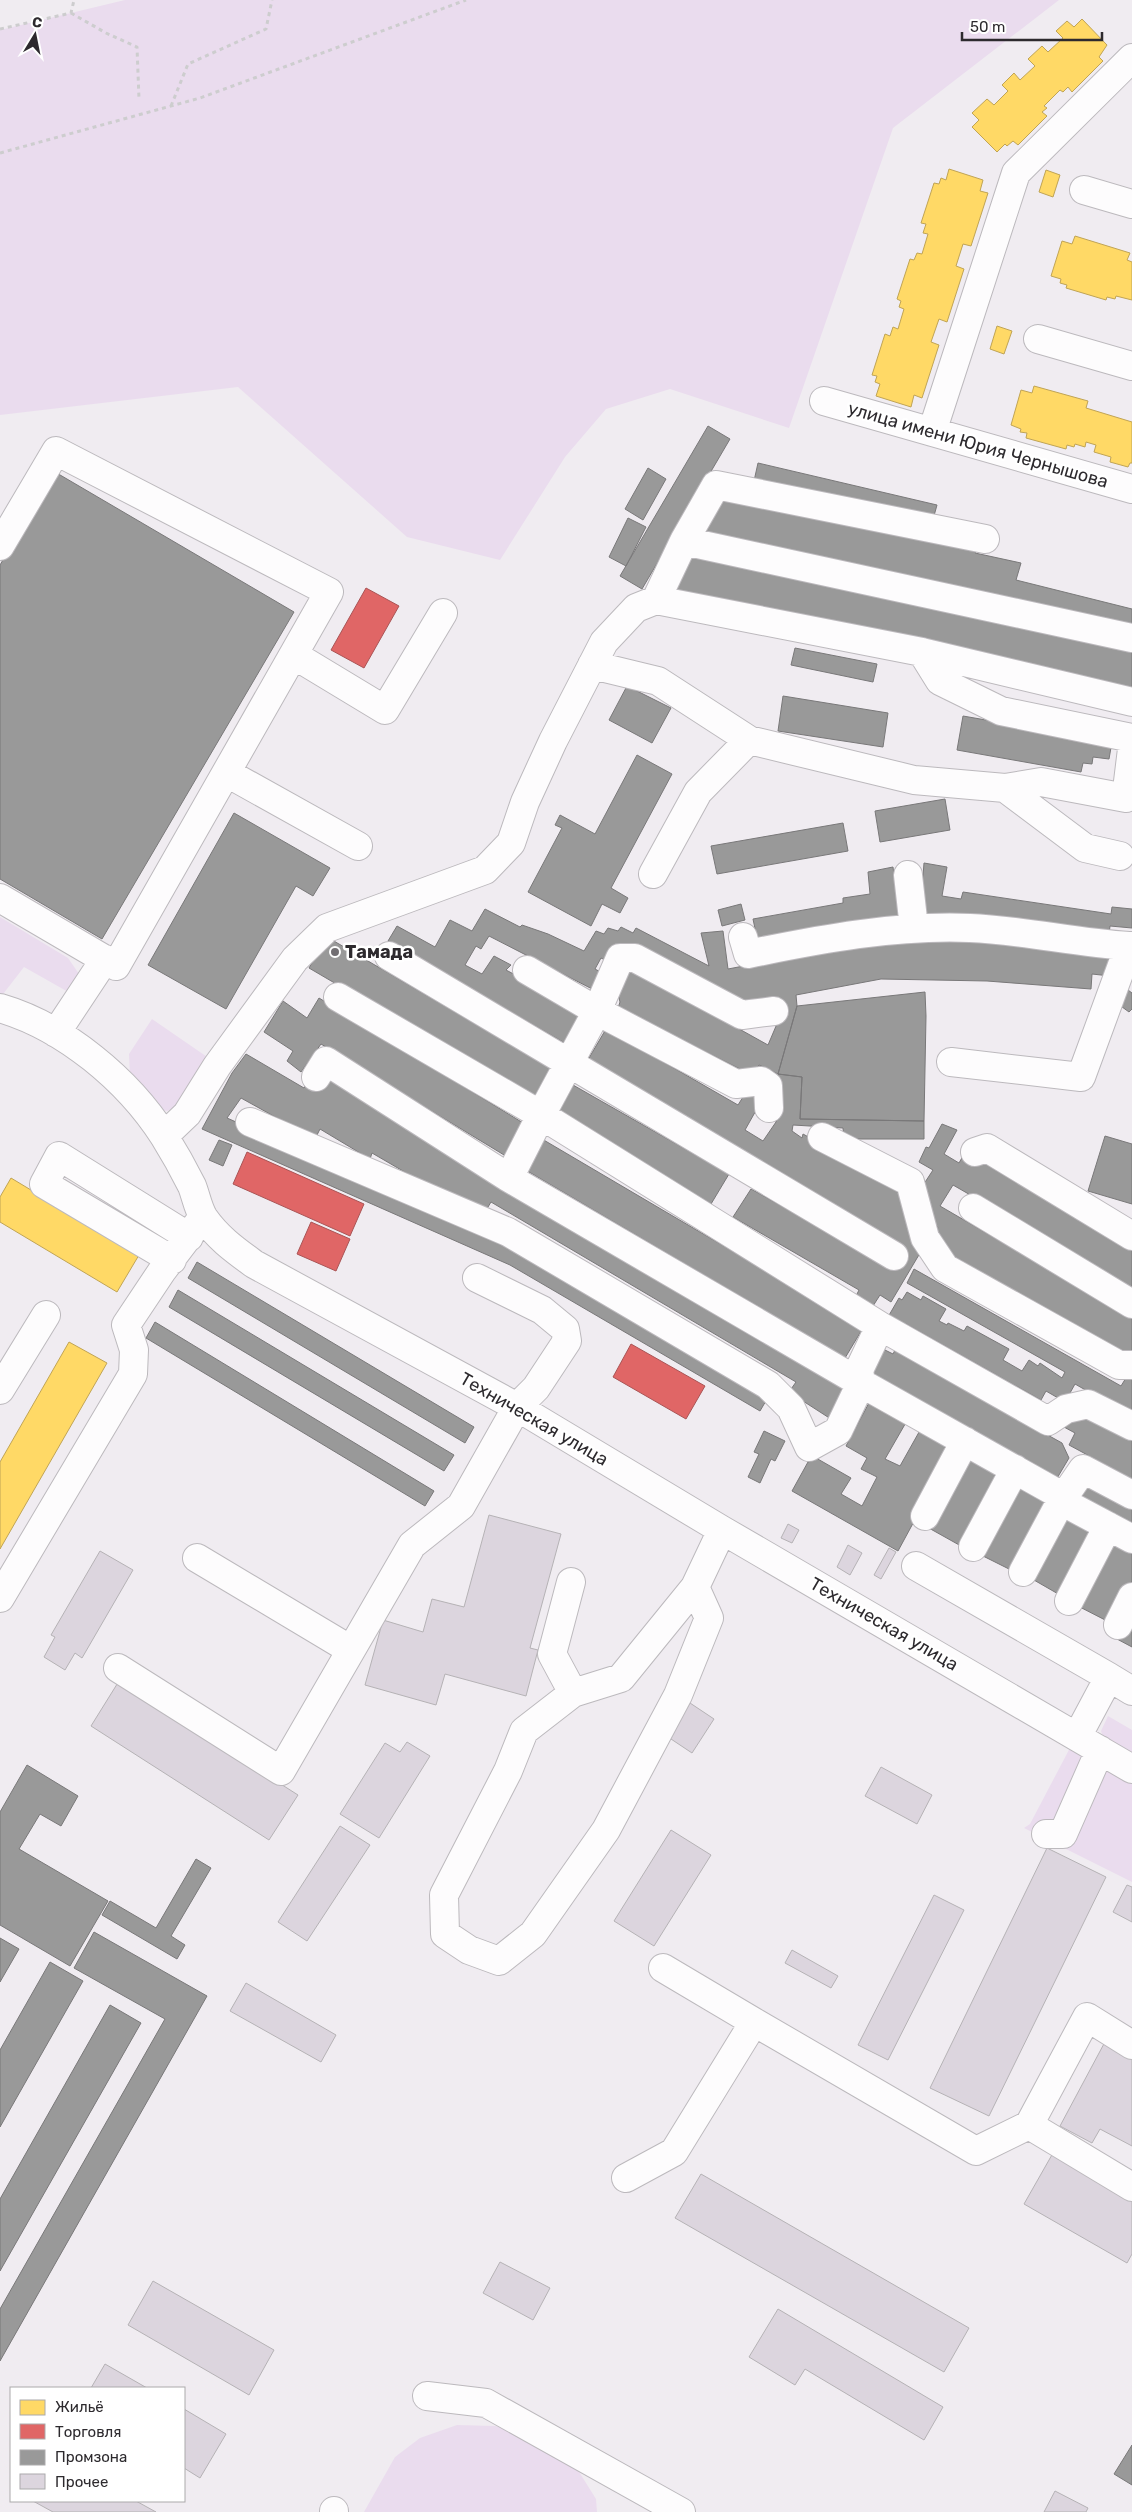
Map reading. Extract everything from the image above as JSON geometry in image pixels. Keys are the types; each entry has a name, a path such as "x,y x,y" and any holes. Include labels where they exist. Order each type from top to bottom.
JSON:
{"street":[{"path":"932,432 1016,173 1132,58"},
{"path":"1084,190 1132,204"},
{"path":"1038,339 1132,366"},
{"name":"улица имени Юрия Чернышова","path":"824,401 1132,489"},
{"path":"0,546 56,451 329,592 116,966 0,898"},
{"path":"656,600 684,542 716,485 985,539"},
{"path":"684,542 1132,638"},
{"path":"164,1136 187,1114 217,1066 295,959 327,928 485,870 511,843 525,802 604,642 636,608 656,600 922,652 1132,702"},
{"path":"294,655 385,710 444,613"},
{"path":"922,652 940,681 1001,711 1132,738"},
{"path":"592,665 658,681 749,740 914,780 1005,788 1041,782 1126,798 1132,749"},
{"path":"653,874 698,792 749,740"},
{"path":"226,773 358,846"},
{"path":"1005,788 1085,848 1120,856"},
{"path":"908,874 914,928"},
{"path":"743,937 748,954 828,938 914,928 971,928 1130,946 1081,1078 951,1062"},
{"path":"389,956 894,1256"},
{"path":"509,1178 597,1011 620,958 635,958 742,1015 774,1011"},
{"path":"56,1033 105,959"},
{"path":"527,970 597,1011 736,1084 761,1080 768,1086 770,1108"},
{"path":"338,997 541,1115 880,1326 1048,1421 1066,1409 1088,1404 1132,1426"},
{"name":"Техническая улица","path":"0,1008 17,1013 76,1044 123,1085 164,1136 192,1186 196,1227 224,1242 254,1264 517,1407 722,1530 1132,1769"},
{"path":"316,1077 326,1061 509,1178 861,1383 1055,1492 1061,1501 1132,1539"},
{"path":"250,1122 516,1237 768,1385 791,1408 808,1446 838,1431 861,1383 859,1370 880,1326"},
{"path":"822,1137 910,1182 925,1238 945,1268 1119,1365 1132,1365"},
{"path":"975,1152 987,1148 1132,1236"},
{"path":"0,1598 133,1374 134,1350 126,1325 162,1271 172,1260 196,1227 59,1156 44,1184 172,1260"},
{"path":"973,1208 1132,1304"},
{"path":"118,1668 282,1771 412,1545 461,1506 517,1407 536,1388 567,1341 566,1329 542,1310 477,1278"},
{"path":"0,1390 46,1315"},
{"path":"925,1516 965,1442"},
{"path":"973,1547 1014,1469"},
{"path":"1023,1572 1061,1501 1083,1469 1132,1495"},
{"path":"1069,1601 1108,1526"},
{"path":"695,1587 709,1618 678,1695 606,1830 533,1934 499,1961 469,1950 446,1934 444,1894 508,1771 524,1731 573,1693 621,1678 695,1587 722,1530"},
{"path":"197,1558 351,1650"},
{"path":"916,1566 1120,1684 1088,1743 1063,1834 1046,1834"},
{"path":"571,1582 552,1654 573,1693"},
{"path":"1118,1625 1132,1597"},
{"path":"663,1968 976,2151 1030,2125 1087,2018 1132,2045"},
{"path":"626,2178 674,2152 754,2022"},
{"path":"1030,2125 1132,2187"},
{"path":"427,2396 486,2403 681,2512"}],"path":[{"path":"71,13 74,0"},
{"path":"171,106 188,64 266,29 272,0"},
{"path":"0,153 200,98 466,0"},
{"path":"0,29 71,13 106,33 137,47 139,99"}],"shaded area":[{"path":"125,0 1059,0 893,128 789,428 670,389 606,409 565,457 500,560 407,537 238,387 0,415 0,30"},
{"path":"0,917 68,958 79,974 70,993 24,967 0,998"},
{"path":"152,1019 213,1061 175,1108 167,1111 155,1108 130,1076 129,1054"},
{"path":"1108,1716 1132,1730 1132,1759 1105,1743 1101,1731"},
{"path":"1071,1746 1132,1781 1132,1882 1024,1828 1030,1824"},
{"path":"457,2425 495,2426 543,2439 576,2467 596,2499 597,2512 364,2512 395,2457 420,2438"}],"building: Жильё":[{"path":"1082,19 1107,45 1099,57 1103,61 1072,92 1068,87 1063,92 1060,90 1044,106 1047,108 1042,112 1047,116 1018,145 1013,141 1007,146 1005,144 997,152 972,127 979,120 972,113 987,99 994,105 1008,91 1002,85 1014,73 1020,80 1035,66 1028,59 1042,46 1048,52 1063,38 1056,31 1067,21 1074,27"},
{"path":"949,169 983,180 980,191 988,193 971,246 963,244 956,266 964,269 947,322 939,319 931,342 939,345 922,398 914,395 911,407 876,396 880,384 875,382 877,376 872,375 885,334 890,336 893,327 898,329 904,309 899,307 901,301 897,299 910,259 914,260 917,253 922,254 928,234 923,233 926,224 921,223 934,183 939,184 941,178 946,180"},
{"path":"1046,170 1060,175 1053,197 1039,192"},
{"path":"1075,236 1130,253 1127,260 1132,262 1132,300 1116,296 1115,299 1107,297 1106,300 1066,288 1067,285 1060,283 1061,279 1051,276 1062,241 1072,244"},
{"path":"997,326 1012,331 1004,354 990,349"},
{"path":"1034,386 1088,401 1086,408 1132,422 1132,463 1128,467 1110,462 1111,457 1094,452 1096,445 1086,442 1085,447 1075,444 1074,447 1067,445 1066,449 1026,438 1027,433 1020,432 1021,429 1011,425 1021,390 1032,393"},
{"path":"11,1178 139,1255 117,1292 0,1222 0,1197"},
{"path":"69,1342 107,1363 0,1549 0,1462"}],"building: Торговля":[{"path":"366,588 399,606 364,668 331,650"},
{"path":"247,1152 364,1204 350,1236 233,1184"},
{"path":"311,1222 350,1239 336,1271 297,1254"},
{"path":"631,1344 705,1386 686,1419 613,1377"}],"building: Промзона":[{"path":"708,426 730,439 642,589 620,576"},
{"path":"758,463 937,505 932,523 754,481"},
{"path":"648,468 666,479 643,520 625,509"},
{"path":"55,472 294,612 102,939 0,879 0,565"},
{"path":"715,498 978,547 975,553 1021,563 1016,580 1132,609 1132,629 702,533"},
{"path":"628,518 646,527 626,566 609,557"},
{"path":"689,555 1132,652 1132,692 676,591"},
{"path":"795,648 877,664 873,682 791,665"},
{"path":"627,686 671,708 652,743 609,720"},
{"path":"783,696 888,713 883,747 778,731"},
{"path":"963,716 1112,742 1109,759 1093,757 1092,764 1083,763 1081,772 957,750"},
{"path":"637,755 672,774 611,888 628,898 620,913 602,904 591,926 528,892 562,828 555,825 560,815 595,834"},
{"path":"945,799 950,830 880,842 875,811"},
{"path":"234,813 330,868 313,896 296,886 226,1009 148,965"},
{"path":"843,823 848,851 717,874 711,846"},
{"path":"924,863 947,867 942,896 961,899 963,892 1111,914 1112,907 1132,909 1132,928 1110,926 1109,935 920,914"},
{"path":"893,867 899,917 757,938 753,919 843,903 843,898 870,894 868,872"},
{"path":"741,904 745,920 722,926 718,910"},
{"path":"485,909 520,927 522,925 548,934 584,951 596,931 604,934 608,928 618,931 621,927 633,933 636,928 709,966 701,933 723,931 728,969 848,946 968,940 1112,957 1110,976 1092,974 1091,989 987,981 881,979 796,995 797,1006 778,1074 759,1065 752,1075 618,1008 620,1002 616,986 626,966 768,1045 782,1012 780,1001 731,1007 728,996 630,947 627,951 617,947 609,962 601,958 595,969 604,974 598,992 489,936 481,949 476,946 465,965 482,974 494,956 511,965 506,970 588,1014 570,1046 388,941 397,926 435,947 450,920 472,931"},
{"path":"327,937 554,1070 536,1101 309,968"},
{"path":"1128,990 1132,993 1132,1009 1129,1012 1118,1004"},
{"path":"925,992 924,1121 800,1119 802,1077 778,1074 797,1006"},
{"path":"319,998 528,1126 509,1158 321,1044 301,1072 287,1061 293,1051 264,1032 283,1001 307,1018"},
{"path":"606,1029 738,1105 748,1089 763,1098 745,1130 763,1141 776,1122 778,1074 802,1077 800,1119 924,1121 924,1139 844,1139 843,1128 793,1125 792,1131 802,1138 803,1134 903,1189 923,1248 891,1302 880,1295 873,1306 856,1296 859,1290 733,1217 751,1189 894,1268 905,1248 586,1063"},
{"path":"246,1054 304,1088 307,1083 326,1071 851,1390 834,1421 789,1392 796,1382 491,1202 482,1217 372,1153 370,1159 320,1129 315,1139 241,1098 227,1118 508,1242 770,1394 760,1411 510,1265 202,1129 232,1073"},
{"path":"573,1085 729,1174 711,1204 556,1116"},
{"path":"942,1124 957,1130 944,1154 959,1163 963,1156 979,1158 1132,1248 1132,1288 953,1185 940,1206 1132,1318 1132,1353 1129,1358 939,1249 931,1238 938,1227 927,1220 918,1193 933,1170 919,1162 926,1147 929,1148"},
{"path":"1105,1136 1132,1144 1132,1204 1088,1191"},
{"path":"542,1139 863,1328 845,1358 524,1169"},
{"path":"219,1140 232,1145 223,1166 209,1160"},
{"path":"197,1262 474,1427 465,1443 188,1278"},
{"path":"914,1269 1121,1386 1129,1373 1132,1375 1132,1411 1126,1413 1075,1384 1065,1402 1046,1391 1041,1400 906,1324 905,1327 888,1317 899,1298 902,1300 907,1292 921,1300 923,1296 946,1309 939,1321 964,1331 967,1326 1009,1349 1003,1360 1022,1371 1029,1360 1038,1366 1040,1363 1062,1378 1065,1372 907,1283"},
{"path":"178,1290 454,1455 444,1471 169,1307"},
{"path":"155,1322 434,1491 425,1506 146,1338"},
{"path":"881,1348 893,1354 895,1350 1062,1443 1069,1458 1056,1480 867,1373"},
{"path":"871,1399 908,1419 885,1459 900,1466 923,1425 956,1444 898,1551 792,1491 808,1462 816,1458 851,1478 841,1494 862,1506 877,1477 861,1469 867,1458 846,1446"},
{"path":"1072,1413 1083,1414 1132,1440 1132,1479 1069,1445 1075,1433 1064,1427"},
{"path":"764,1431 785,1441 775,1461 771,1459 760,1483 748,1477 759,1454 754,1452"},
{"path":"966,1457 1000,1476 961,1546 927,1527"},
{"path":"1090,1481 1132,1504 1132,1528 1080,1500"},
{"path":"1013,1485 1045,1501 1009,1569 977,1553"},
{"path":"1062,1513 1096,1532 1060,1595 1027,1576"},
{"path":"1107,1540 1132,1552 1132,1581 1111,1623 1074,1604"},
{"path":"1132,1611 1132,1647 1117,1639"},
{"path":"27,1765 78,1796 61,1826 40,1814 19,1849 108,1901 70,1966 0,1925 0,1812"},
{"path":"196,1859 211,1868 171,1936 185,1945 177,1959 102,1915 110,1901 156,1928"},
{"path":"94,1932 207,1996 0,2361 0,2309 165,2019 74,1968"},
{"path":"0,1938 19,1949 0,1982"},
{"path":"50,1962 83,1981 0,2127 0,2050"},
{"path":"110,2005 141,2023 0,2271 0,2199"},
{"path":"1132,2445 1132,2485 1114,2474"}],"building: Прочее":[{"path":"489,1515 561,1534 530,1648 538,1650 526,1696 445,1674 436,1705 365,1685 383,1620 423,1632 432,1599 464,1607"},
{"path":"788,1524 799,1530 792,1543 781,1538"},
{"path":"848,1545 862,1553 850,1575 837,1567"},
{"path":"889,1548 896,1552 881,1579 874,1575"},
{"path":"100,1551 133,1570 82,1658 75,1653 65,1670 44,1657 55,1637 51,1635"},
{"path":"119,1681 298,1795 269,1840 91,1726"},
{"path":"690,1703 714,1719 692,1753 668,1737"},
{"path":"407,1742 430,1756 379,1838 340,1814 385,1743 400,1752"},
{"path":"881,1767 932,1795 917,1824 865,1796"},
{"path":"340,1826 370,1845 307,1941 278,1922"},
{"path":"671,1830 711,1855 654,1946 614,1921"},
{"path":"1047,1848 1106,1877 989,2116 930,2088"},
{"path":"1127,1885 1132,1887 1132,1922 1113,1912"},
{"path":"934,1895 964,1910 888,2060 858,2045"},
{"path":"792,1950 838,1976 831,1988 785,1963"},
{"path":"246,1983 336,2035 321,2062 230,2011"},
{"path":"1106,2040 1132,2054 1132,2146 1100,2129 1092,2143 1060,2126"},
{"path":"1053,2153 1132,2199 1132,2254 1127,2263 1024,2204"},
{"path":"701,2174 969,2328 944,2372 675,2218"},
{"path":"500,2262 550,2288 533,2320 483,2293"},
{"path":"153,2281 274,2350 249,2395 128,2325"},
{"path":"778,2309 943,2407 924,2440 805,2369 795,2385 749,2357"},
{"path":"105,2364 145,2387 92,2387"},
{"path":"185,2410 226,2434 200,2478 185,2469"},
{"path":"1055,2491 1088,2508 1086,2512 1044,2512"},
{"path":"35,2502 138,2502 156,2512 53,2512"}],"place":[{"name":"Тамада","path":"335,952"}]}
